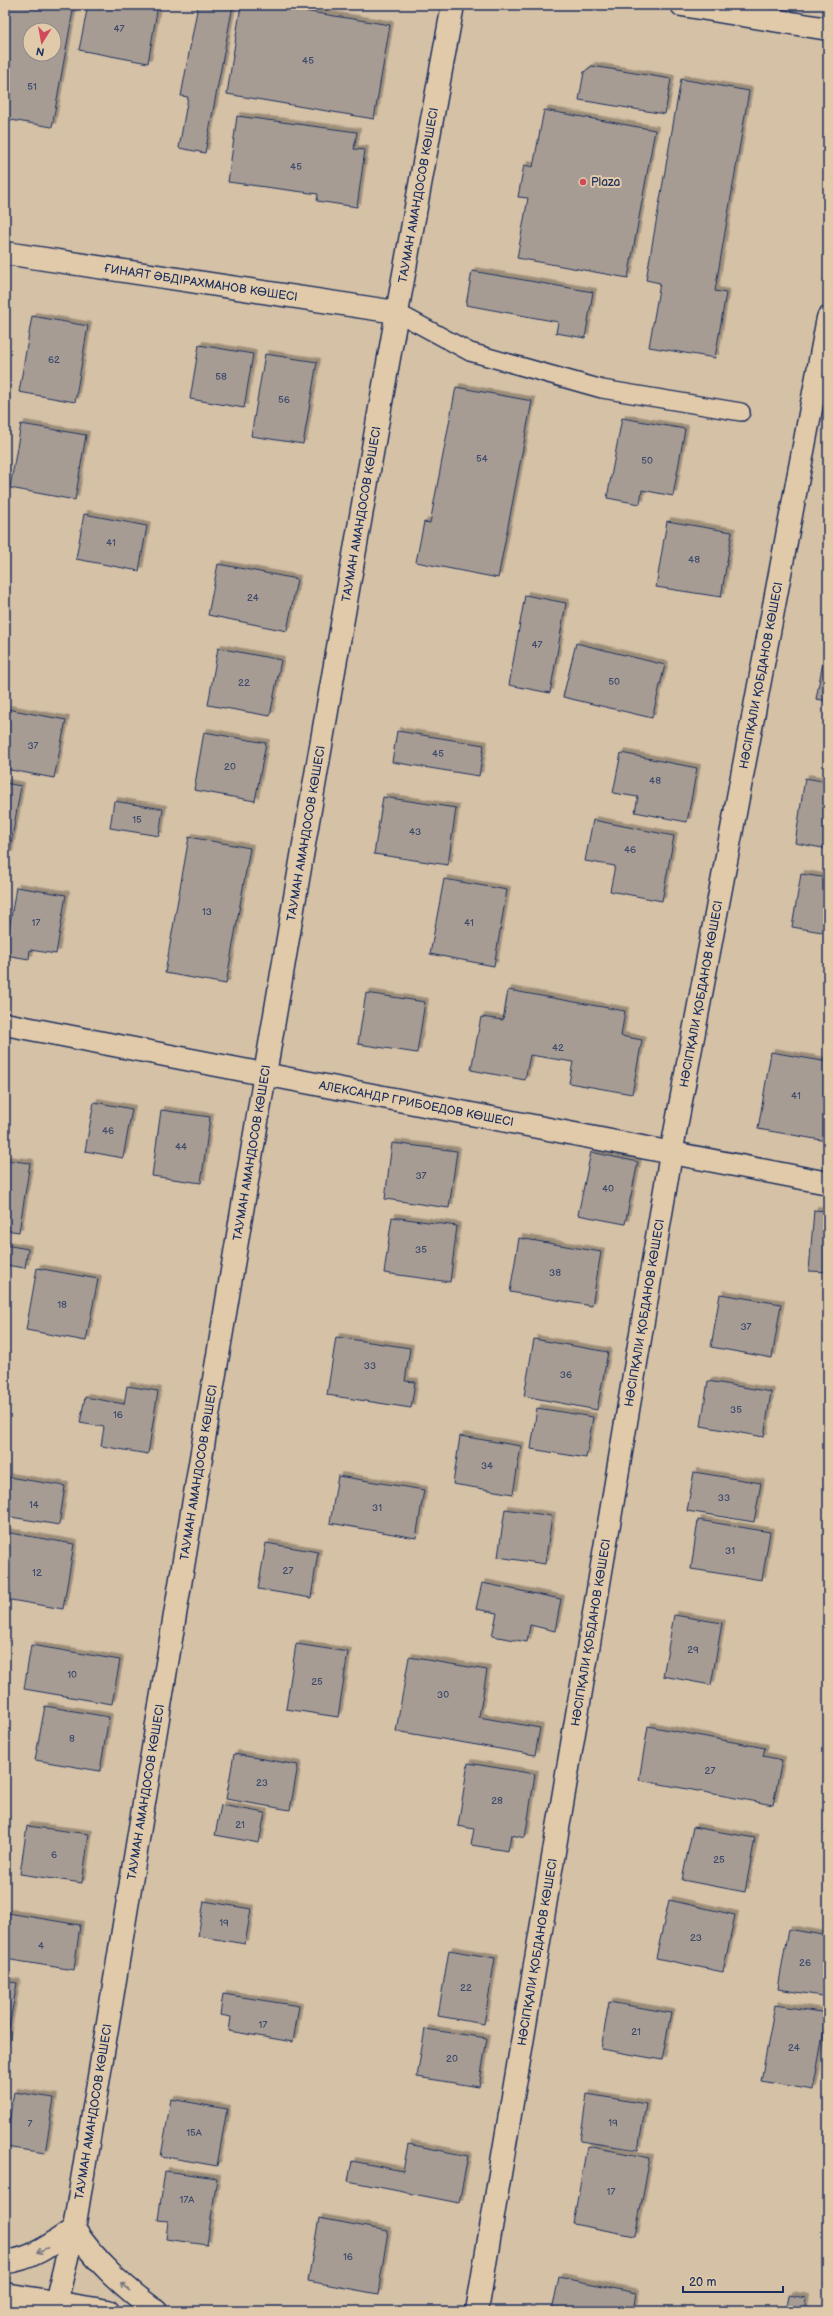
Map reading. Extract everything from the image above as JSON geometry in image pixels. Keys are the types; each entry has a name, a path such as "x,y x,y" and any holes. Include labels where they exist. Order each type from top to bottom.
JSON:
{"street":[{"name":"ТАУМАН АМАНДОСОВ КӨШЕСІ","path":"53,2308 74,2229 264,1074 396,312 453,5"},
{"path":"682,5 828,29"},
{"name":"ҒИНАЯТ ӘБДІРАХМАНОВ КӨШЕСІ","path":"5,253 396,312"},
{"name":"НӘСІПҚАЛИ ҚОБДАНОВ КӨШЕСІ","path":"477,2311 671,1154 828,318"},
{"name":"АЛЕКСАНДР ГРИБОЕДОВ КӨШЕСІ","path":"5,1024 671,1154 828,1183"},
{"path":"5,2262 14,2262 50,2246 74,2229 90,2252 124,2286 156,2311"},
{"path":"5,2294 53,2308 108,2311"}],"lane":[{"path":"396,312 470,352 602,389 741,412"}],"building":[{"path":"5,5 74,5 52,127 5,119"},
{"path":"88,5 158,5 148,63 79,50"},
{"path":"198,5 233,5 205,153 179,148 188,97 181,96"},
{"path":"241,5 267,5 390,25 374,119 227,94"},
{"path":"592,66 671,79 665,114 579,100 584,72"},
{"path":"681,79 749,91 715,291 726,293 715,358 649,347 660,283 646,280"},
{"name":"Plaza","path":"544,110 655,130 628,278 517,258 528,198 518,197 524,165 533,167"},
{"path":"237,116 357,132 354,149 365,150 357,207 317,201 318,194 228,182"},
{"path":"472,271 593,292 585,338 556,333 558,322 466,305"},
{"path":"32,316 88,326 75,402 19,392"},
{"path":"199,345 253,354 244,408 190,399"},
{"path":"265,354 317,362 303,444 251,436"},
{"path":"456,387 532,401 498,578 416,562 424,522 430,523"},
{"path":"622,418 685,429 673,496 642,490 640,504 607,498"},
{"path":"21,424 86,435 75,500 10,488"},
{"path":"84,514 147,526 139,571 76,559"},
{"path":"667,521 732,532 721,597 656,587"},
{"path":"218,564 297,579 287,631 208,615"},
{"path":"525,595 566,603 550,693 509,685"},
{"path":"576,643 665,665 652,718 563,697"},
{"path":"218,648 281,660 270,716 208,705"},
{"path":"823,662 828,662 828,701 816,699"},
{"path":"7,709 66,720 54,778 5,769"},
{"path":"397,731 484,745 479,776 392,762"},
{"path":"204,732 266,743 255,801 194,790"},
{"path":"621,753 697,768 687,822 635,812 638,797 613,793"},
{"path":"805,778 828,782 828,849 795,843"},
{"path":"5,783 21,786 9,855 5,855"},
{"path":"383,797 456,808 448,865 374,854"},
{"path":"114,801 163,809 159,836 110,828"},
{"path":"593,820 674,836 662,901 610,891 615,866 585,861"},
{"path":"189,837 250,848 226,984 165,973"},
{"path":"801,874 828,878 828,933 792,927"},
{"path":"444,879 507,890 494,966 430,954"},
{"path":"16,887 66,895 56,954 30,950 29,959 5,955"},
{"path":"508,990 625,1011 621,1036 642,1040 632,1094 569,1083 573,1062 530,1055 525,1080 471,1070 481,1017 503,1020"},
{"path":"366,993 425,1002 417,1053 358,1044"},
{"path":"771,1052 828,1062 827,1141 758,1129"},
{"path":"94,1102 132,1109 123,1158 85,1151"},
{"path":"161,1110 210,1117 201,1183 152,1176"},
{"path":"392,1143 457,1151 449,1208 385,1199"},
{"path":"591,1152 638,1162 625,1224 578,1215"},
{"path":"5,1160 30,1163 19,1232 5,1230"},
{"path":"814,1210 828,1211 828,1272 809,1271"},
{"path":"392,1217 457,1226 450,1282 384,1273"},
{"path":"519,1238 601,1252 592,1306 510,1292"},
{"path":"5,1245 28,1249 25,1268 5,1265"},
{"path":"37,1268 98,1279 86,1341 26,1330"},
{"path":"720,1294 781,1304 772,1358 711,1347"},
{"path":"336,1337 410,1348 405,1381 415,1382 411,1408 327,1395"},
{"path":"534,1339 608,1352 597,1410 524,1396"},
{"path":"708,1381 771,1392 764,1437 701,1426"},
{"path":"127,1386 158,1391 148,1454 101,1446 104,1427 80,1423 85,1397 124,1404"},
{"path":"537,1408 593,1417 586,1458 531,1449"},
{"path":"460,1436 521,1446 513,1494 453,1484"},
{"path":"694,1472 761,1483 754,1522 687,1511"},
{"path":"338,1476 424,1490 416,1538 330,1523"},
{"path":"8,1477 65,1486 59,1525 5,1516"},
{"path":"505,1509 552,1516 545,1564 498,1557"},
{"path":"698,1520 770,1532 762,1580 691,1569"},
{"path":"5,1532 74,1544 63,1609 5,1599"},
{"path":"266,1543 318,1552 311,1598 258,1589"},
{"path":"482,1583 561,1599 555,1631 530,1625 527,1642 492,1636 497,1613 476,1609"},
{"path":"674,1615 722,1623 711,1685 663,1676"},
{"path":"296,1644 348,1652 338,1717 286,1709"},
{"path":"31,1645 120,1660 112,1704 24,1689"},
{"path":"409,1657 487,1670 479,1717 540,1728 535,1755 396,1731"},
{"path":"45,1706 109,1717 100,1771 35,1760"},
{"path":"648,1726 765,1748 763,1756 782,1760 773,1805 639,1780"},
{"path":"234,1754 298,1765 290,1810 226,1799"},
{"path":"468,1763 535,1774 525,1838 511,1835 508,1851 471,1845 474,1829 458,1826"},
{"path":"221,1805 265,1813 259,1843 215,1835"},
{"path":"27,1826 89,1834 82,1883 20,1874"},
{"path":"693,1827 755,1838 745,1892 682,1880"},
{"path":"669,1900 735,1915 723,1972 656,1958"},
{"path":"204,1901 251,1909 245,1944 198,1936"},
{"path":"8,1913 80,1925 74,1970 5,1959 5,1931"},
{"path":"788,1929 828,1936 828,1997 778,1989"},
{"path":"449,1950 495,1958 484,2024 438,2016"},
{"path":"5,1981 17,1983 5,2049"},
{"path":"223,1994 299,2006 293,2042 229,2031 231,2017 220,2015"},
{"path":"609,2002 671,2013 662,2060 601,2049"},
{"path":"775,2005 827,2013 813,2090 761,2081"},
{"path":"425,2029 487,2038 479,2087 417,2077"},
{"path":"14,2092 54,2098 45,2153 5,2147"},
{"path":"587,2094 646,2104 638,2150 580,2141"},
{"path":"171,2099 227,2109 217,2166 161,2156"},
{"path":"408,2144 468,2156 459,2203 348,2181 352,2161 403,2171"},
{"path":"587,2146 650,2158 635,2236 573,2224"},
{"path":"165,2171 217,2178 207,2245 166,2239 168,2221 158,2220"},
{"path":"319,2218 388,2231 378,2294 308,2281"},
{"path":"559,2277 636,2293 633,2311 552,2311"},
{"path":"789,2295 806,2298 804,2311 786,2311"}],"place":[{"name":"Plaza","path":"583,182"}]}
